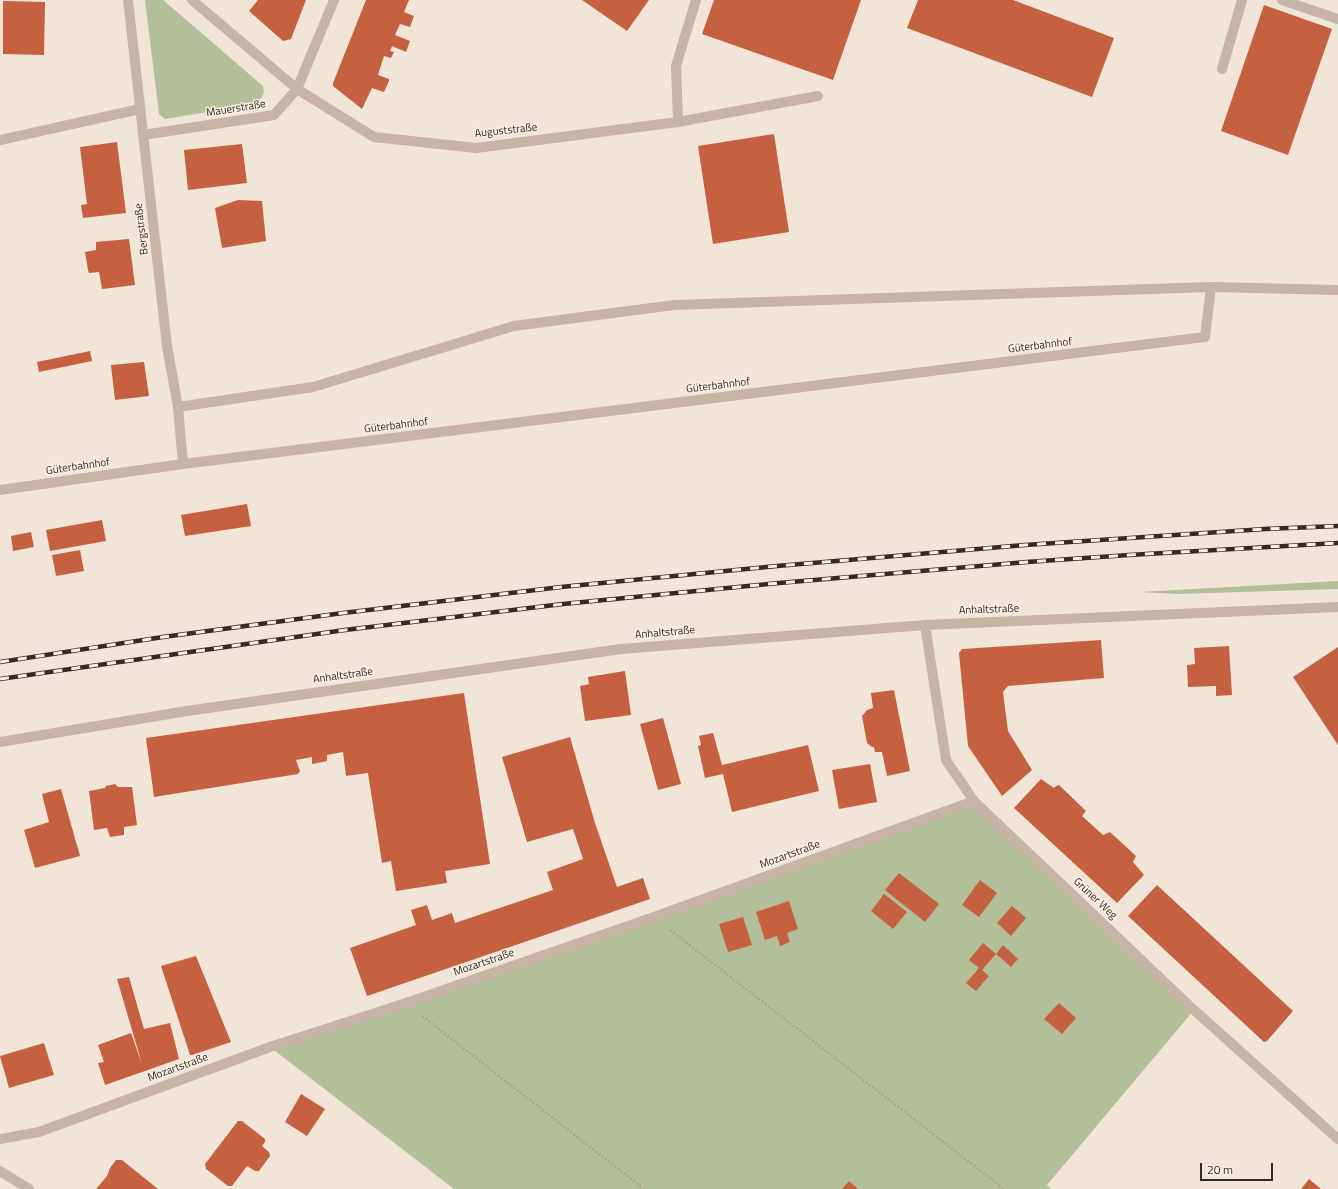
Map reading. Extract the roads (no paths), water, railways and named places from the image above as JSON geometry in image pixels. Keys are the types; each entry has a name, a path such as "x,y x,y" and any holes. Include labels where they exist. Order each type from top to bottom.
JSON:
{"street":[{"name":"Bergstraße","path":"128,0 167,346 178,407"},
{"name":"Auguststraße","path":"192,0 297,89 374,137 476,148 678,122 818,96"},
{"name":"Mauerstraße","path":"143,135 274,115 297,89 334,0"},
{"path":"678,122 676,66 696,0"},
{"path":"1222,69 1242,0"},
{"path":"1282,0 1338,19"},
{"path":"0,140 140,109"},
{"path":"183,464 178,407 313,387 514,326 674,306 1211,287 1338,290"},
{"name":"Güterbahnhof","path":"0,490 183,464 1205,337 1211,287"},
{"name":"Anhaltstraße","path":"0,742 187,710 621,649 925,625 1338,607"},
{"name":"Grüner Weg","path":"925,625 946,760 974,801 1194,1010 1338,1139"},
{"name":"Mozartstraße","path":"0,1139 39,1132 270,1047 406,1003 654,917 974,801"},
{"path":"0,1171 29,1189"}],"railway":[{"path":"0,662 163,637 343,613 561,587 777,566 1025,545 1265,529 1338,526"},
{"path":"0,679 345,630 563,604 779,583 1027,562 1338,543"}]}
